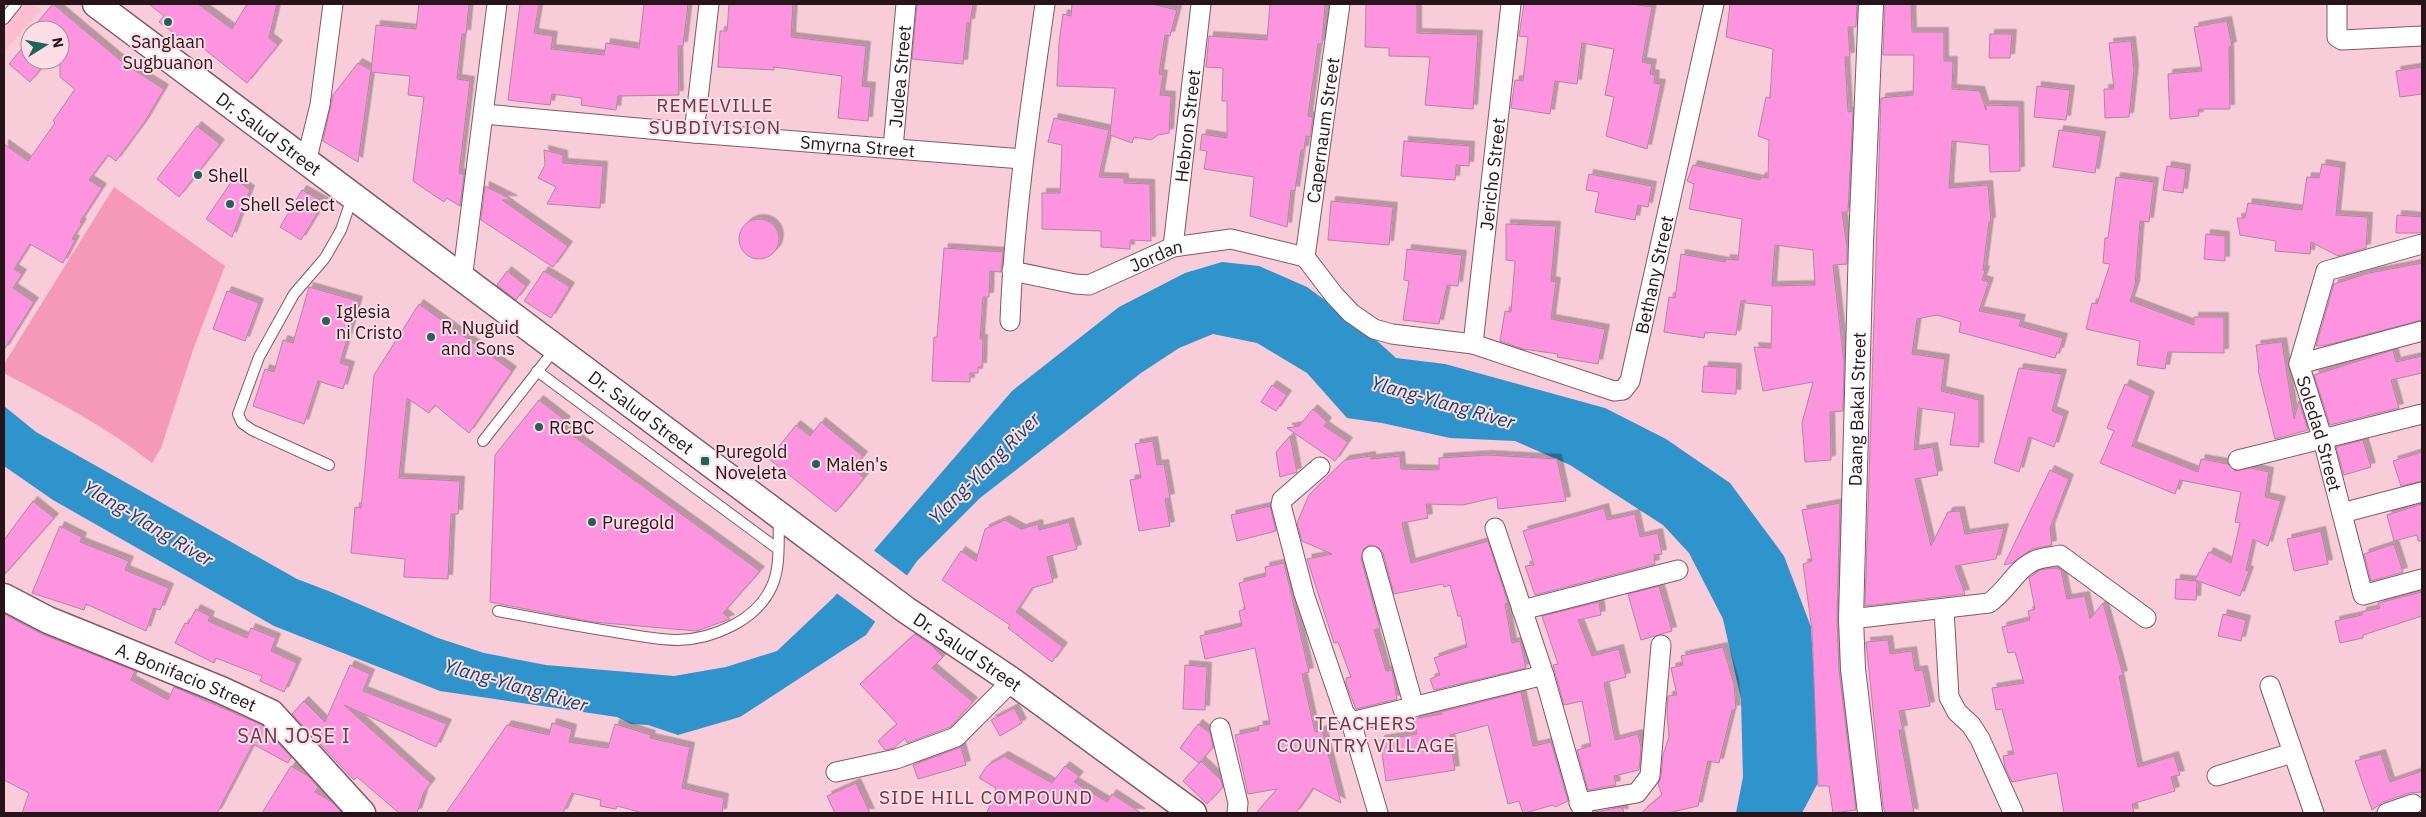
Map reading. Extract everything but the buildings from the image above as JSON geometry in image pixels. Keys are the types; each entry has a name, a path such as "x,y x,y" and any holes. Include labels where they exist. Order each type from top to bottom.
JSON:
{"main road":[{"name":"Dr. Salud Street","path":"96,4 462,280 906,610 1012,681 1194,813"},
{"name":"A. Bonifacio Street","path":"4,597 48,620 220,689 271,713 362,813"}],"street":[{"path":"306,162 320,105 332,4"},
{"path":"462,280 497,4"},
{"path":"694,133 709,4"},
{"name":"Judea Street","path":"893,148 906,4"},
{"path":"1010,322 1012,271 1023,159 1044,4"},
{"name":"Hebron Street","path":"1173,247 1201,4"},
{"name":"Capernaum Street","path":"1305,257 1340,4"},
{"name":"Jericho Street","path":"1473,344 1511,4"},
{"name":"Bethany Street","path":"1305,257 1334,295 1351,313 1374,329 1392,334 1473,344 1614,391 1623,390 1630,381 1714,4"},
{"name":"Daang Bakal Street","path":"1870,813 1853,669 1851,619 1860,261 1871,4"},
{"path":"2337,4 2337,37 2342,40 2422,36"},
{"name":"Smyrna Street","path":"484,114 1023,159"},
{"name":"Jordan","path":"1012,271 1075,284 1089,285 1173,247 1231,239 1305,257"},
{"name":"Soledad Street","path":"2422,244 2326,271 2299,364 2324,440 2363,595 2422,579"},
{"path":"2299,364 2422,331"},
{"path":"2238,460 2422,414"},
{"path":"1320,467 1282,500 1281,505 1304,594 1344,712 1351,722 1378,813"},
{"path":"2342,513 2422,492"},
{"path":"1495,528 1544,675 1581,808 1638,793 1650,776 1661,644"},
{"path":"1851,619 1989,603 1998,597 2021,569 2036,560 2060,555 2146,618"},
{"path":"1372,556 1414,707"},
{"path":"1522,610 1678,570"},
{"path":"1944,609 1948,697 1957,712 1971,725 1980,740 2013,812"},
{"path":"1351,722 1544,675"},
{"path":"836,772 896,759 956,737 1012,681"},
{"path":"2270,686 2314,813"},
{"path":"1220,728 1238,803 1237,813"},
{"path":"2217,776 2292,753"},
{"path":"2387,813 2413,804"}],"lane":[{"path":"4,19 16,4"},
{"path":"329,466 252,430 240,420 238,410 259,357 294,294 325,258 341,230 352,197"},
{"path":"483,441 555,349"},
{"path":"537,370 778,549"},
{"path":"498,610 643,637 677,640 708,635 748,616 764,601 773,585 777,571 779,515"}],"shaded area":[{"path":"4,4 33,4 41,10 32,20 20,20 20,34 4,52"},
{"path":"114,187 225,266 194,347 161,448 152,463 99,426 4,373 4,364"}],"water":[{"name":"Ylang-Ylang River","path":"1222,262 1259,266 1307,287 1364,329 1396,358 1445,364 1605,408 1666,439 1730,483 1784,556 1811,627 1820,779 1802,813 1736,813 1743,777 1741,699 1723,619 1689,553 1663,525 1570,465 1515,441 1450,438 1382,423 1347,418 1307,373 1257,343 1213,334 1179,348 1141,373 980,498 917,561 866,635 740,717 678,735 648,725 631,724 617,717 440,691 274,626 53,500 4,466 4,406 36,432 297,579 438,638 484,653 546,665 674,676 726,667 777,651 833,598 1012,391 1119,307 1185,273"}],"pier":[{"path":"872,549 909,577 877,623 835,592"}],"place":[{"name":"Sanglaan Sugbuanon","path":"168,22"},
{"name":"Shell","path":"198,175"},
{"name":"Shell Select","path":"230,204"},
{"name":"Iglesia ni Cristo","path":"326,321"},
{"name":"R. Nuguid and Sons","path":"431,337"},
{"name":"RCBC","path":"539,427"},
{"name":"Puregold Noveleta","path":"705,461"},
{"name":"Malen's","path":"816,464"},
{"name":"Puregold","path":"592,522"}],"district":[{"name":"REMELVILLE SUBDIVISION","path":"715,116"},
{"name":"TEACHERS COUNTRY VILLAGE","path":"1366,734"},
{"name":"SAN JOSE I","path":"294,735"},
{"name":"SIDE HILL COMPOUND","path":"986,797"}]}
